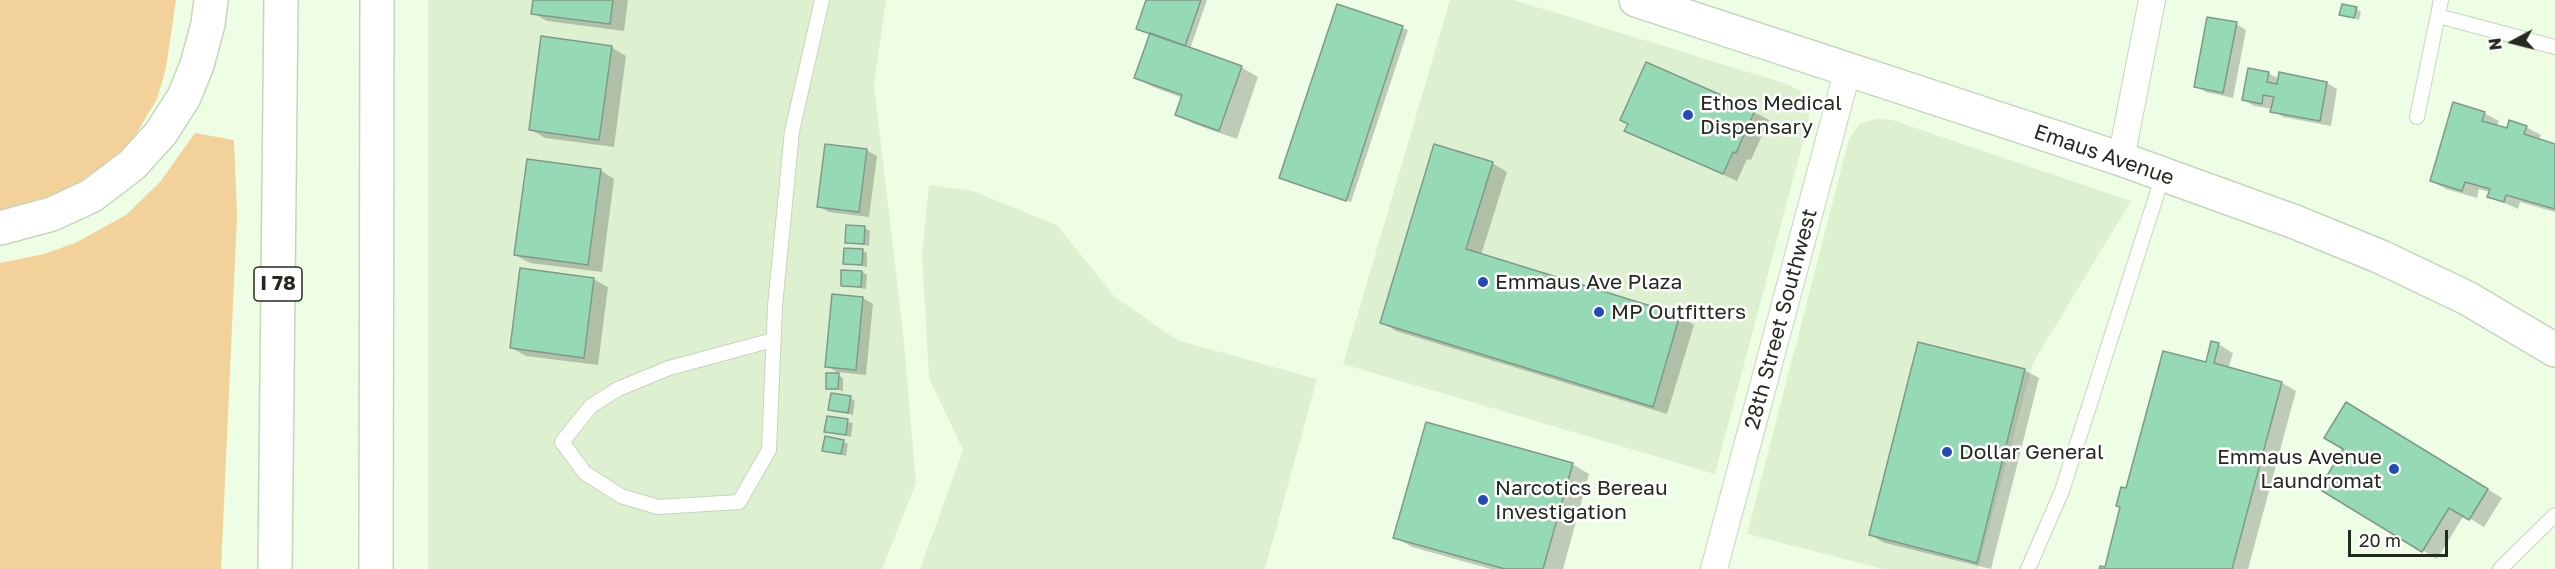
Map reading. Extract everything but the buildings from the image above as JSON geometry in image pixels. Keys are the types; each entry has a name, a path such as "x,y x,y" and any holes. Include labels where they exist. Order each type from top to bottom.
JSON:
{"main road":[{"path":"0,228 52,214 91,196 132,165 161,133 184,97 197,66 208,24 211,0"},
{"name":"I 78","path":"275,569 281,0"},
{"path":"376,569 377,0"},
{"name":"Emaus Avenue","path":"1636,0 2121,159 2295,222 2381,256 2467,298 2555,350"}],"street":[{"path":"2121,159 2152,0"},
{"name":"28th Street Southwest","path":"1714,569 1848,69"}],"lane":[{"path":"773,340 669,368 618,389 591,406 562,442 585,473 621,496 658,507 739,502 769,450 773,340 792,131 822,0"},
{"path":"2417,117 2441,0"},
{"path":"2438,16 2555,47"},
{"path":"2028,569 2062,491 2163,175"},
{"path":"2500,569 2555,515"}],"shaded area":[{"path":"0,0 176,0 166,68 157,99 136,134 114,160 81,187 0,215"},
{"path":"428,0 886,0 874,84 903,332 916,483 882,569 428,569"},
{"path":"1450,0 1514,0 1787,84 1800,91 1808,102 1809,119 1715,474 1343,364"},
{"path":"1878,119 1892,120 2131,201 2033,363 1978,569 1883,569 1747,534 1849,139 1860,123"},
{"path":"195,133 234,140 237,216 221,569 0,569 0,263 44,254 75,243 126,215 160,182"},
{"path":"929,185 973,191 1057,225 1115,297 1177,340 1317,379 1265,569 920,569 963,450 929,378 922,255"}],"place":[{"name":"Ethos Medical Dispensary","path":"1688,115"},
{"name":"Emmaus Ave Plaza","path":"1483,282"},
{"name":"MP Outfitters","path":"1599,312"},
{"name":"Dollar General","path":"1947,452"},
{"name":"Emmaus Avenue Laundromat","path":"2394,469"},
{"name":"Narcotics Bereau Investigation","path":"1483,500"}]}
